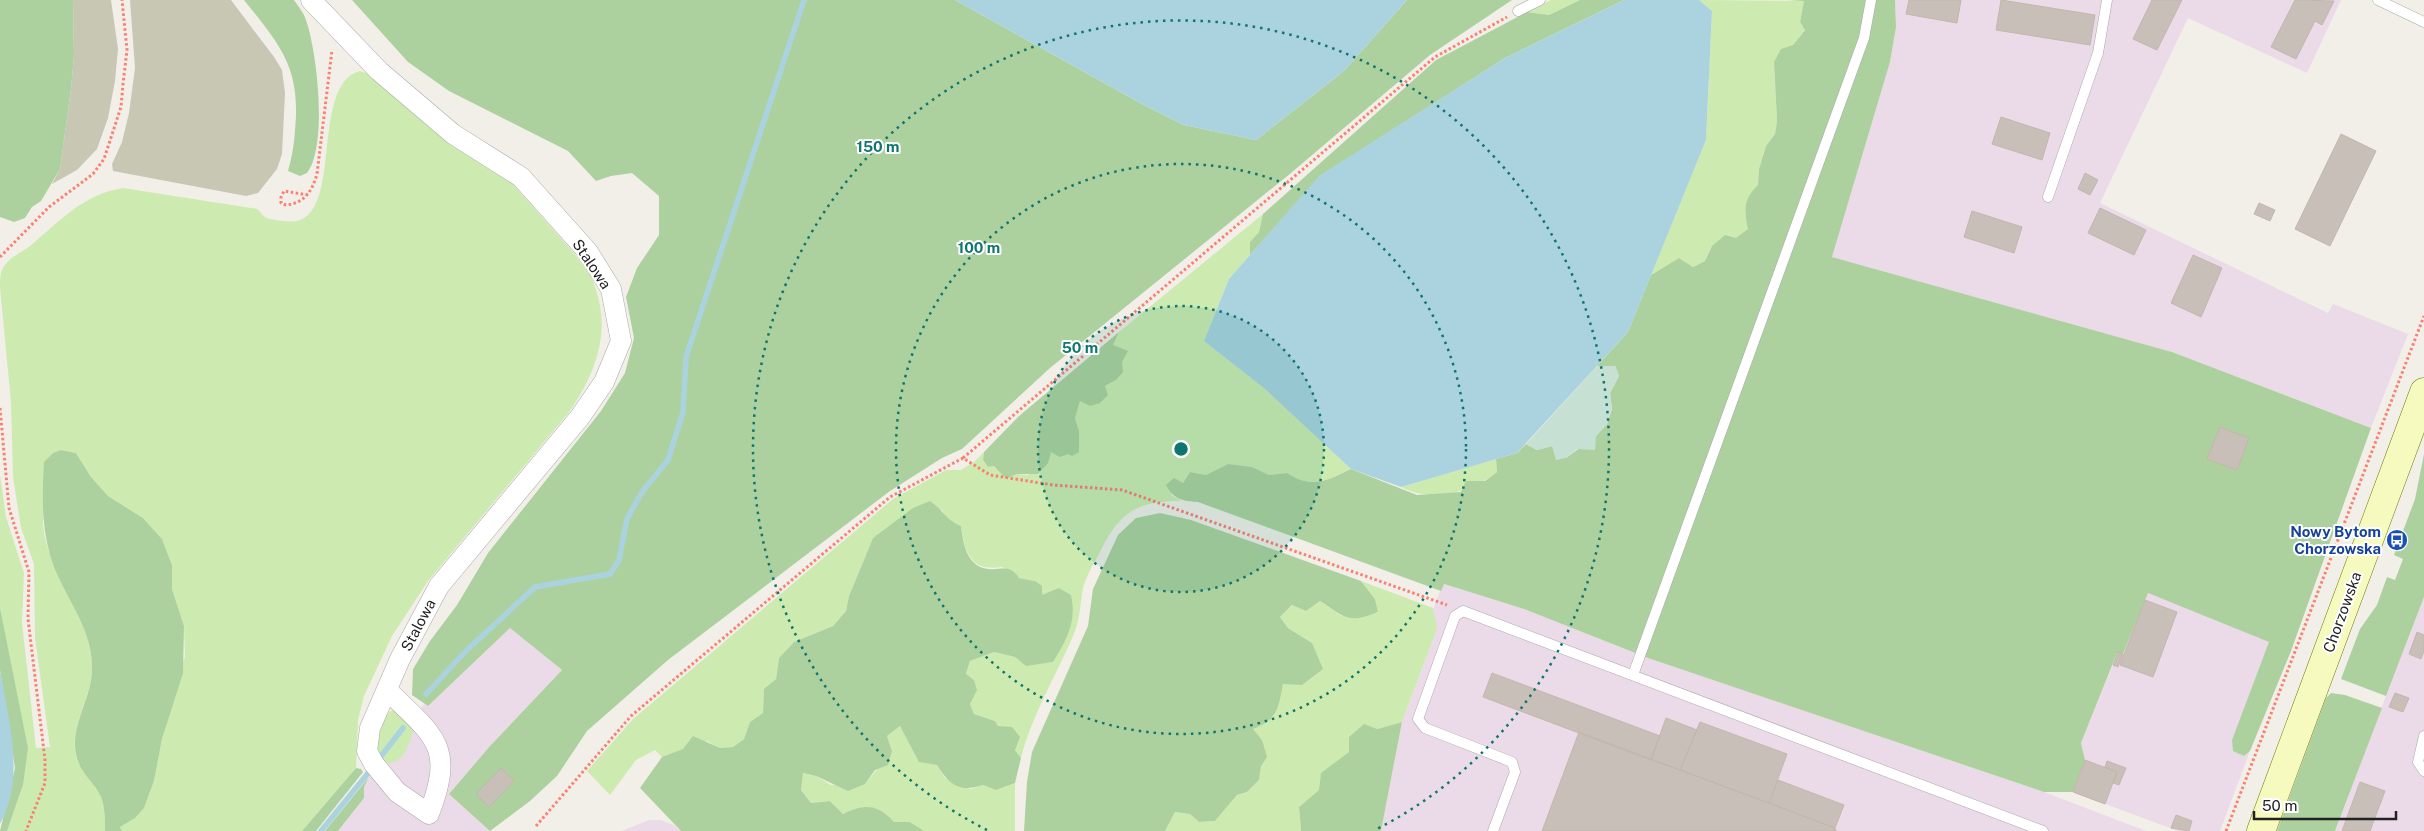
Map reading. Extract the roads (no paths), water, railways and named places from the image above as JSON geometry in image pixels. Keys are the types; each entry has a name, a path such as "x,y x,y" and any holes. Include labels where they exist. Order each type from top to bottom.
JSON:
{"street":[{"name":"Stalowa","path":"311,0 379,71 453,134 521,177 588,252 611,289 621,341 604,382 580,417 439,586 400,659 388,691 370,728 368,751 374,764 397,792 429,814 438,789 441,759 431,734 388,691"},
{"name":"Chorzowska","path":"2261,831 2422,402"}],"lane":[{"path":"1518,11 1540,0"},
{"path":"1632,675 1864,38 1871,0"},
{"path":"2048,197 2098,54 2107,0"},
{"path":"2378,0 2424,22"},
{"path":"1493,831 1515,772 1512,762 1425,728 1418,719 1455,616 1463,611 2043,831"},
{"path":"2424,736 2418,762 2424,771"}],"water":[{"path":"955,0 1407,0 1344,71 1256,140 1184,125 1142,104"},
{"path":"1624,0 1699,0 1712,11 1706,140 1628,332 1517,453 1401,487 1351,469 1265,389 1204,341 1229,279 1319,176 1505,58"},
{"path":"0,670 13,748 14,767 8,806 0,824"}],"waterway":[{"path":"426,694 466,651 535,587 610,574 619,560 627,519 642,492 668,460 683,412 686,357 804,0"},
{"path":"382,755 403,728"},
{"path":"321,831 369,772"}],"place":[{"name":"Nowy Bytom Chorzowska","path":"2397,540"}]}
